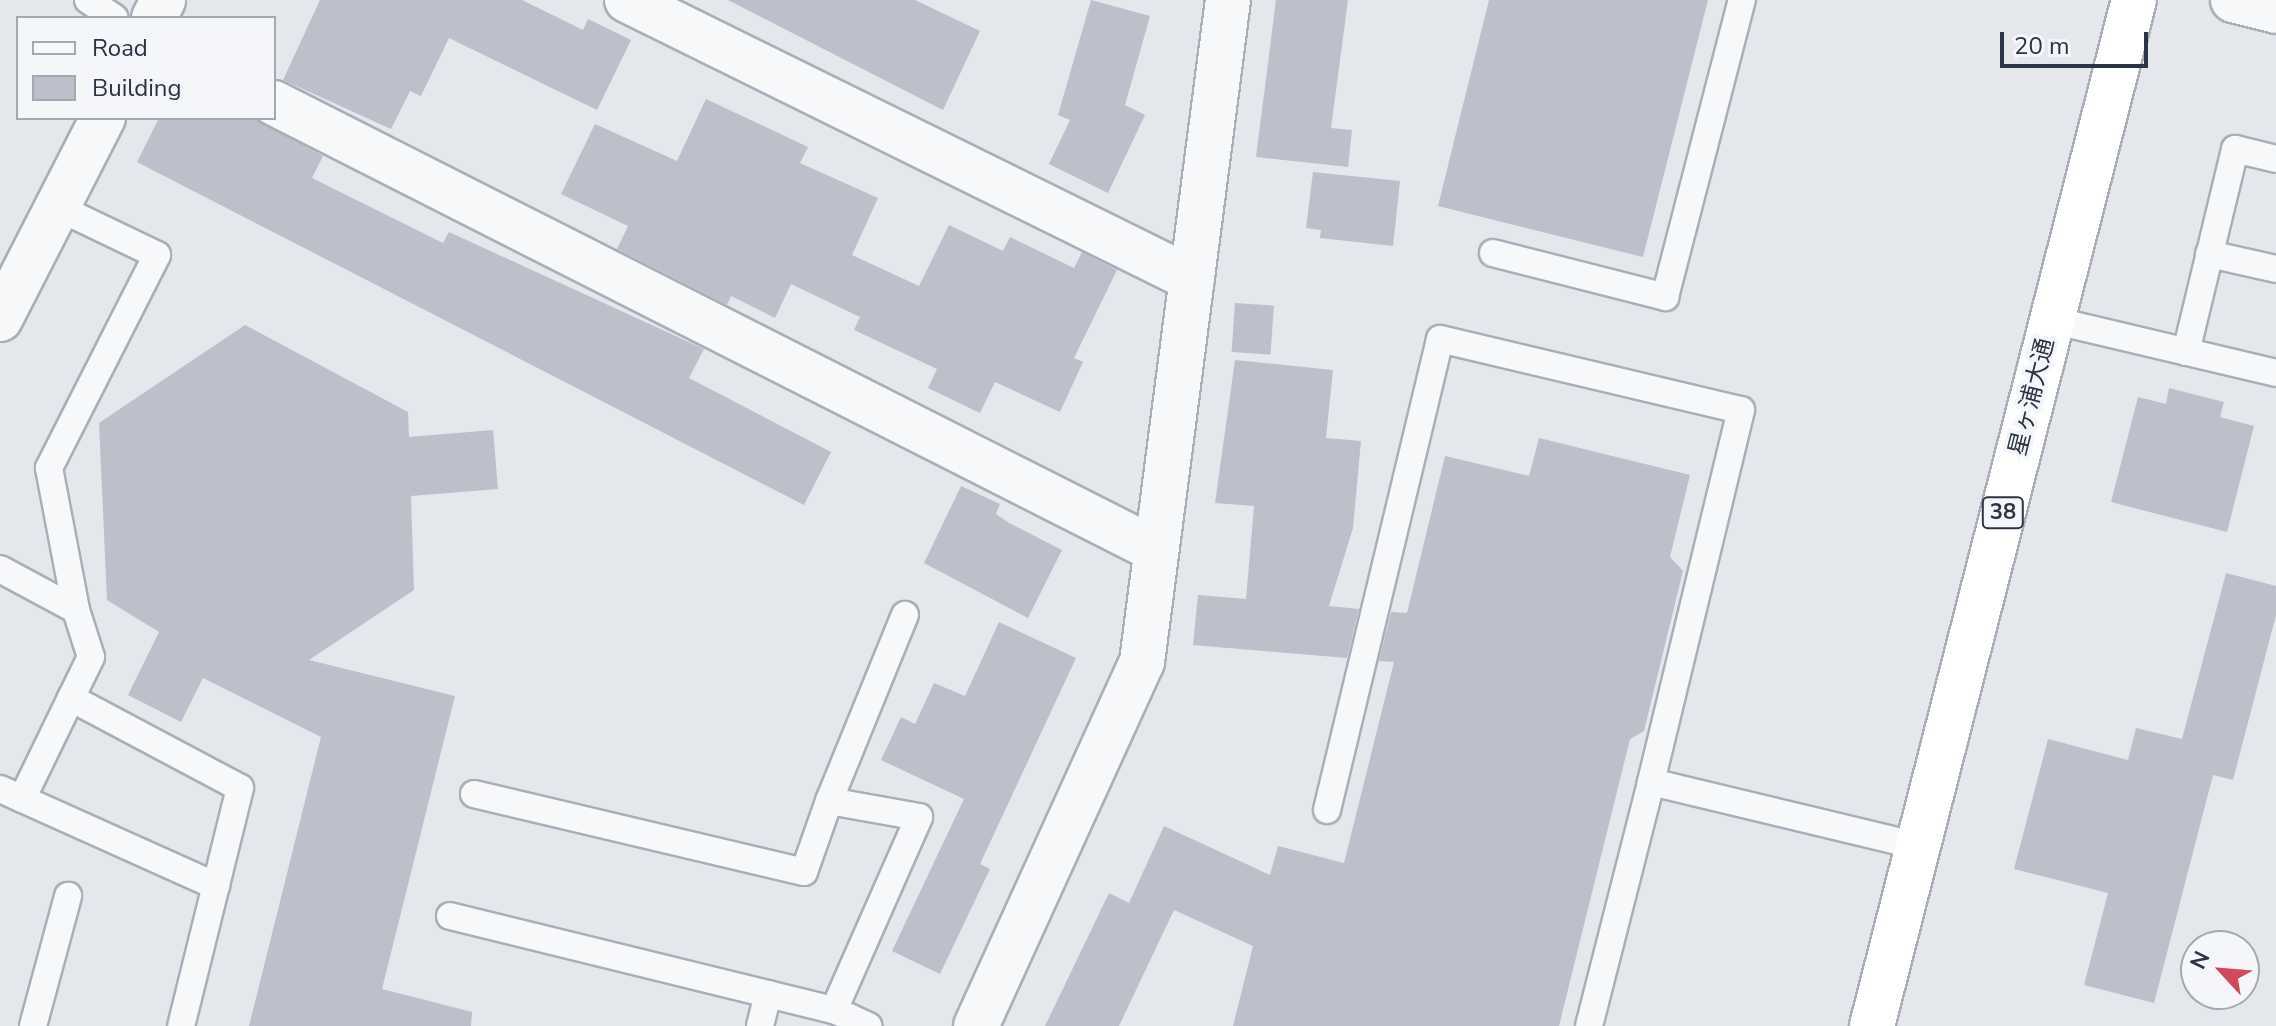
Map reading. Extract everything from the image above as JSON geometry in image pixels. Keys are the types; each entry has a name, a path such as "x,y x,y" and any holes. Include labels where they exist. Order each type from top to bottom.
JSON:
{"highway":[{"name":"星ヶ浦大通","path":"1872,1026 2134,0"}],"street":[{"path":"627,0 1192,279"},
{"path":"976,1026 1142,662 1228,0"},
{"path":"2233,0 2276,11"},
{"path":"276,104 1156,550"},
{"path":"0,319 102,120"}],"lane":[{"path":"88,0 112,16"},
{"path":"1493,253 1665,297 1742,0"},
{"path":"2186,352 2235,149 2276,159"},
{"path":"57,207 157,255 49,468 76,610 91,657 71,698 11,794 216,886"},
{"path":"2209,254 2276,269"},
{"path":"2052,320 2276,373"},
{"path":"1327,810 1440,339 1741,410 1589,1026"},
{"path":"0,569 76,610"},
{"path":"474,794 804,872 829,801 905,615"},
{"path":"71,698 240,788 181,1026"},
{"path":"1651,782 1918,846"},
{"path":"450,916 768,994 853,1020 919,817 829,801"},
{"path":"33,1026 68,896"},
{"path":"760,1026 768,994"}],"building":[{"path":"320,0 522,0 583,30 588,19 631,40 597,110 449,38 421,96 410,91 391,129 283,80"},
{"path":"728,0 915,0 980,31 943,110"},
{"path":"1091,0 1150,16 1125,105 1145,115 1108,193 1049,164 1070,120 1058,115"},
{"path":"1276,0 1348,0 1331,128 1352,130 1348,167 1256,157"},
{"path":"1489,0 1708,0 1643,257 1438,206"},
{"path":"706,99 808,147 800,163 878,198 852,255 919,286 949,225 1003,251 1010,237 1074,268 1082,252 1117,270 1074,358 1083,362 1060,412 995,382 980,413 928,388 937,369 854,330 860,317 791,284 775,318 731,296 727,305 617,249 628,226 561,194 595,124 677,161"},
{"path":"158,120 258,120 323,156 312,178 443,243 449,232 704,349 689,378 831,452 804,505 137,162"},
{"path":"1313,172 1400,181 1393,246 1320,238 1321,230 1306,228"},
{"path":"1235,303 1274,306 1270,355 1232,352"},
{"path":"245,325 408,412 409,437 493,430 498,489 411,496 414,590 309,660 455,696 382,989 472,1012 471,1026 249,1026 321,737 203,678 181,722 128,695 159,632 107,600 99,423"},
{"path":"1235,360 1333,370 1326,438 1361,441 1353,528 1329,606 1359,609 1347,658 1193,645 1198,595 1246,599 1254,506 1215,503"},
{"path":"2169,388 2224,402 2220,417 2254,426 2227,532 2111,502 2138,397 2166,404"},
{"path":"1539,438 1690,475 1670,557 1683,571 1644,731 1630,739 1559,1026 1233,1026 1253,946 1174,910 1119,1026 1045,1026 1109,893 1129,903 1164,826 1270,875 1278,846 1344,863 1394,662 1379,661 1391,612 1407,613 1445,456 1529,476"},
{"path":"961,486 1000,504 996,514 1062,550 1028,618 924,563"},
{"path":"2226,573 2276,586 2276,615 2233,780 2213,775 2154,1003 2084,985 2108,893 2014,869 2048,739 2128,760 2136,728 2182,739"},
{"path":"999,622 1076,658 980,864 990,869 940,974 892,951 964,799 881,760 901,717 915,724 934,683 965,696"}]}
